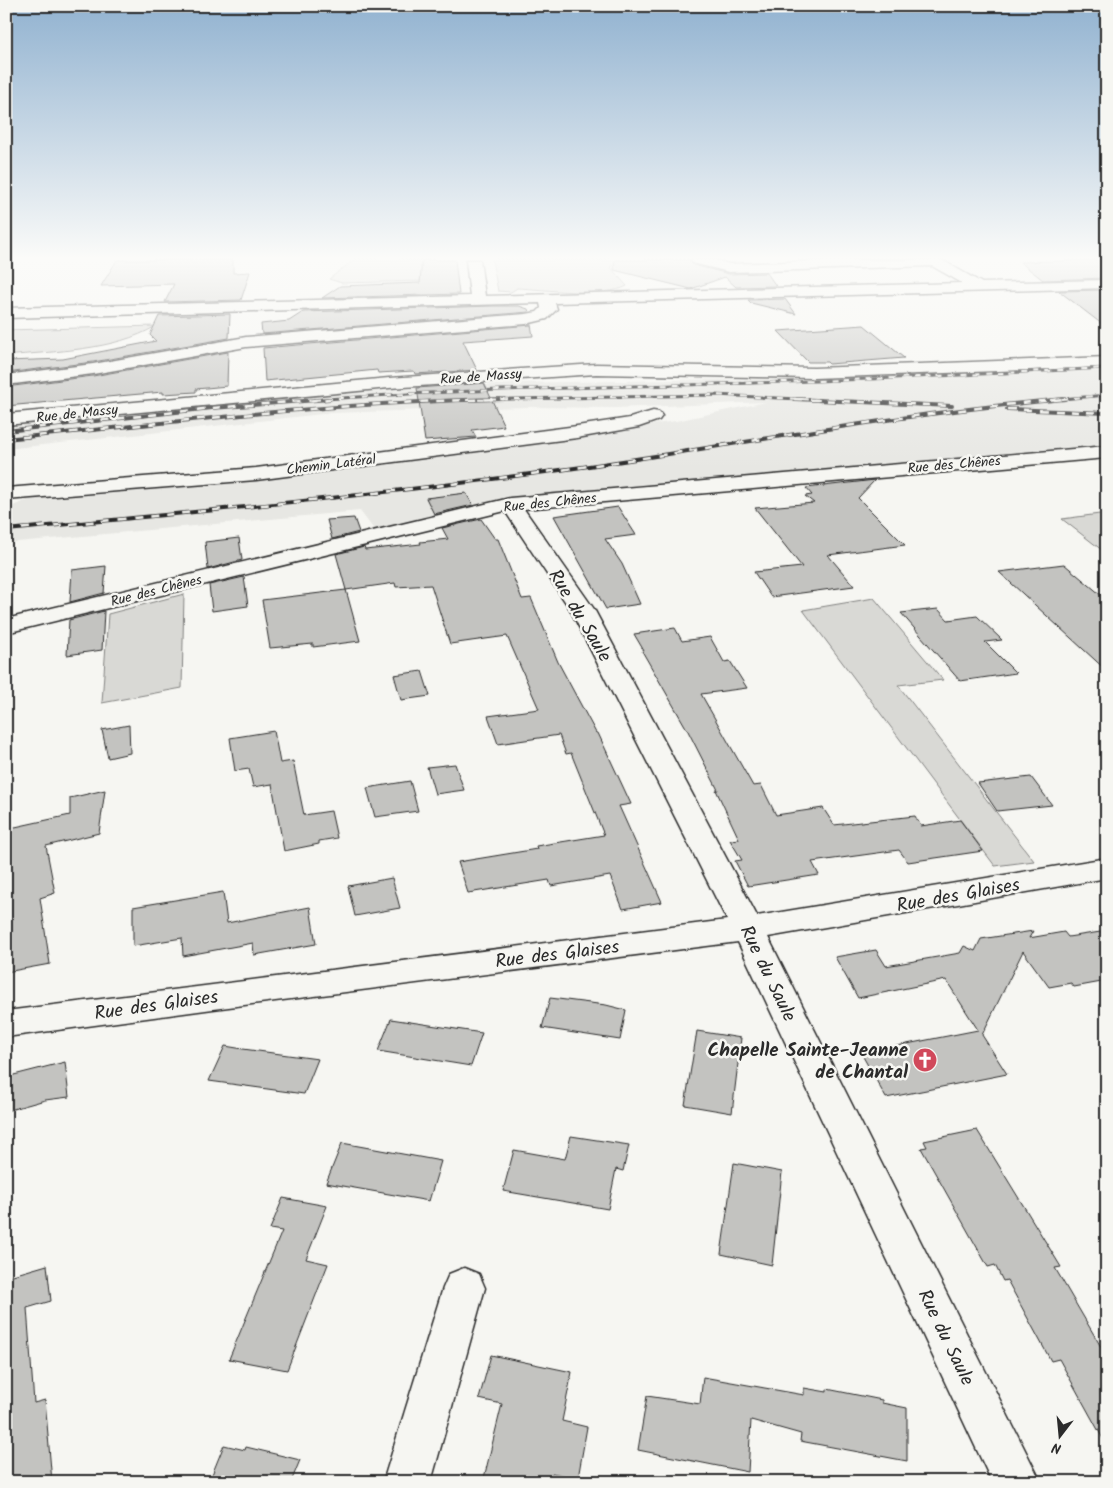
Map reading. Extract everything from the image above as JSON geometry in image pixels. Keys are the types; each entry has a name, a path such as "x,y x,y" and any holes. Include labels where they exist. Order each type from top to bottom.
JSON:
{"street":[{"path":"6,380 93,369 246,342 399,329"},
{"name":"Rue de Massy","path":"6,420 389,383 596,369 834,372 1107,362"},
{"name":"Chemin Latéral","path":"6,494 256,474 577,432 633,423 653,416"},
{"name":"Rue des Chênes","path":"6,626 510,504 1107,452"},
{"name":"Rue du Saule","path":"510,504 582,609 748,929 1017,1482"},
{"name":"Rue des Glaises","path":"6,1024 748,929 1107,868"},
{"path":"406,1482 464,1288"}],"shaded area":[{"path":"149,329 122,341 103,345 6,356 6,330"},
{"path":"1107,363 1107,445 507,499 375,531 360,511 6,543 6,505 13,506 27,500 236,483 306,474 676,421 766,402 615,408 528,407 331,413 6,449 6,426 301,395 423,388 514,383 782,378"},
{"path":"1107,513 1107,554 1062,519"},
{"path":"184,594 182,688 102,703 108,614"},
{"path":"874,598 943,680 898,685 1034,861 995,866 803,610"}],"building":[{"path":"153,329 229,329 229,338 93,362 6,373 6,361 63,359 156,341 150,335"},
{"path":"262,329 317,329 262,334"},
{"path":"479,329 532,329 533,336 463,341 477,370 415,374 414,371 378,373 377,370 265,381 263,348"},
{"path":"869,329 904,358 829,364 827,362 808,362 778,331"},
{"path":"228,352 227,386 196,389 196,392 163,394 163,392 6,406 6,387 93,376"},
{"path":"484,383 504,426 472,430 476,437 425,441 417,388"},
{"path":"875,480 858,498 905,545 828,555 854,586 771,597 754,572 802,567 755,508 814,503 805,496 812,495 806,488"},
{"path":"466,493 473,505 434,514 426,498"},
{"path":"618,507 636,535 605,539 622,564 640,604 606,609 554,516"},
{"path":"354,518 359,532 332,539 327,520"},
{"path":"481,519 495,539 498,539 522,599 531,598 558,662 596,733 598,733 631,804 619,806 662,902 623,909 610,876 551,886 549,880 468,893 458,862 537,849 536,846 604,835 571,753 566,754 559,735 498,744 488,716 539,709 507,636 450,644 431,585 396,587 395,583 346,590 336,554 364,547 365,550 448,539 442,528"},
{"path":"239,538 242,560 208,569 205,542"},
{"path":"1064,564 1107,600 1107,671 999,572"},
{"path":"106,566 104,593 70,602 72,570"},
{"path":"244,577 248,606 212,611 209,585"},
{"path":"346,590 360,641 313,647 313,644 270,648 262,600"},
{"path":"938,609 948,620 977,616 1002,640 985,642 1016,673 960,681 901,613"},
{"path":"104,611 102,650 67,655 69,620"},
{"path":"675,628 682,641 710,637 724,662 730,661 747,688 701,694 753,786 761,785 776,815 823,808 834,825 915,816 921,826 960,820 983,851 908,862 899,850 812,862 819,875 748,886 735,861 742,860 730,840 739,839 716,790 718,790 688,731 634,634"},
{"path":"422,671 430,696 401,700 394,675"},
{"path":"129,725 130,753 108,758 102,730"},
{"path":"274,731 280,763 293,761 304,815 331,811 337,838 319,841 319,844 284,851 272,784 253,787 249,769 235,771 230,738"},
{"path":"455,764 464,790 435,794 427,767"},
{"path":"1031,777 1052,805 997,811 978,783"},
{"path":"410,781 418,811 375,817 367,788"},
{"path":"105,790 99,833 46,846 55,893 40,898 50,964 6,972 6,829 70,815 70,798"},
{"path":"392,878 400,908 355,916 348,886"},
{"path":"223,892 227,923 310,907 316,944 254,955 253,943 183,956 182,938 133,946 133,907"},
{"path":"1033,931 1029,938 1064,932 1068,937 1107,931 1107,981 1074,987 1071,983 1049,987 1023,951 982,1035 1007,1074 886,1098 861,1053 978,1030 946,980 858,998 835,957 876,950 886,966 960,953 964,946 975,951 981,939"},
{"path":"550,998 606,1005 626,1010 620,1040 542,1028"},
{"path":"391,1019 482,1033 471,1066 378,1051"},
{"path":"697,1031 741,1038 732,1113 685,1105"},
{"path":"225,1046 318,1059 304,1094 209,1081"},
{"path":"65,1062 69,1097 45,1100 6,1111 6,1077"},
{"path":"977,1130 1061,1267 1055,1268 1107,1357 1107,1446 1059,1359 1051,1361 1007,1280 1003,1281 995,1265 988,1267 921,1148 927,1147 924,1141"},
{"path":"571,1136 629,1145 623,1171 616,1169 608,1209 503,1191 514,1150 565,1159"},
{"path":"342,1143 441,1161 429,1201 326,1183"},
{"path":"734,1163 782,1172 772,1265 721,1254"},
{"path":"283,1198 327,1206 306,1259 328,1264 287,1370 229,1359 282,1231 270,1229"},
{"path":"47,1265 51,1301 27,1308 34,1403 45,1400 52,1482 6,1482 6,1277"},
{"path":"491,1355 572,1372 562,1421 587,1427 578,1478 552,1473 550,1482 483,1482 502,1404 479,1399"},
{"path":"703,1377 804,1395 804,1388 827,1392 827,1389 882,1400 882,1403 907,1408 907,1461 800,1441 801,1434 751,1420 748,1472 638,1450 647,1396 700,1404"},
{"path":"224,1445 245,1450 246,1447 300,1460 291,1482 209,1482"}],"railway":[{"path":"314,400 490,390 824,381 1107,368"},
{"path":"485,400 714,395 821,400"},
{"path":"1050,400 1107,395"},
{"path":"6,431 212,408 330,399"},
{"path":"485,400 504,399"},
{"path":"794,399 952,406"},
{"path":"6,530 438,486 582,467 943,412 1065,399"},
{"path":"466,400 485,400"},
{"path":"6,439 317,408 485,400"},
{"path":"1007,409 1107,413"}],"place":[{"name":"Chapelle Sainte-Jeanne de Chantal","path":"925,1060"}]}
